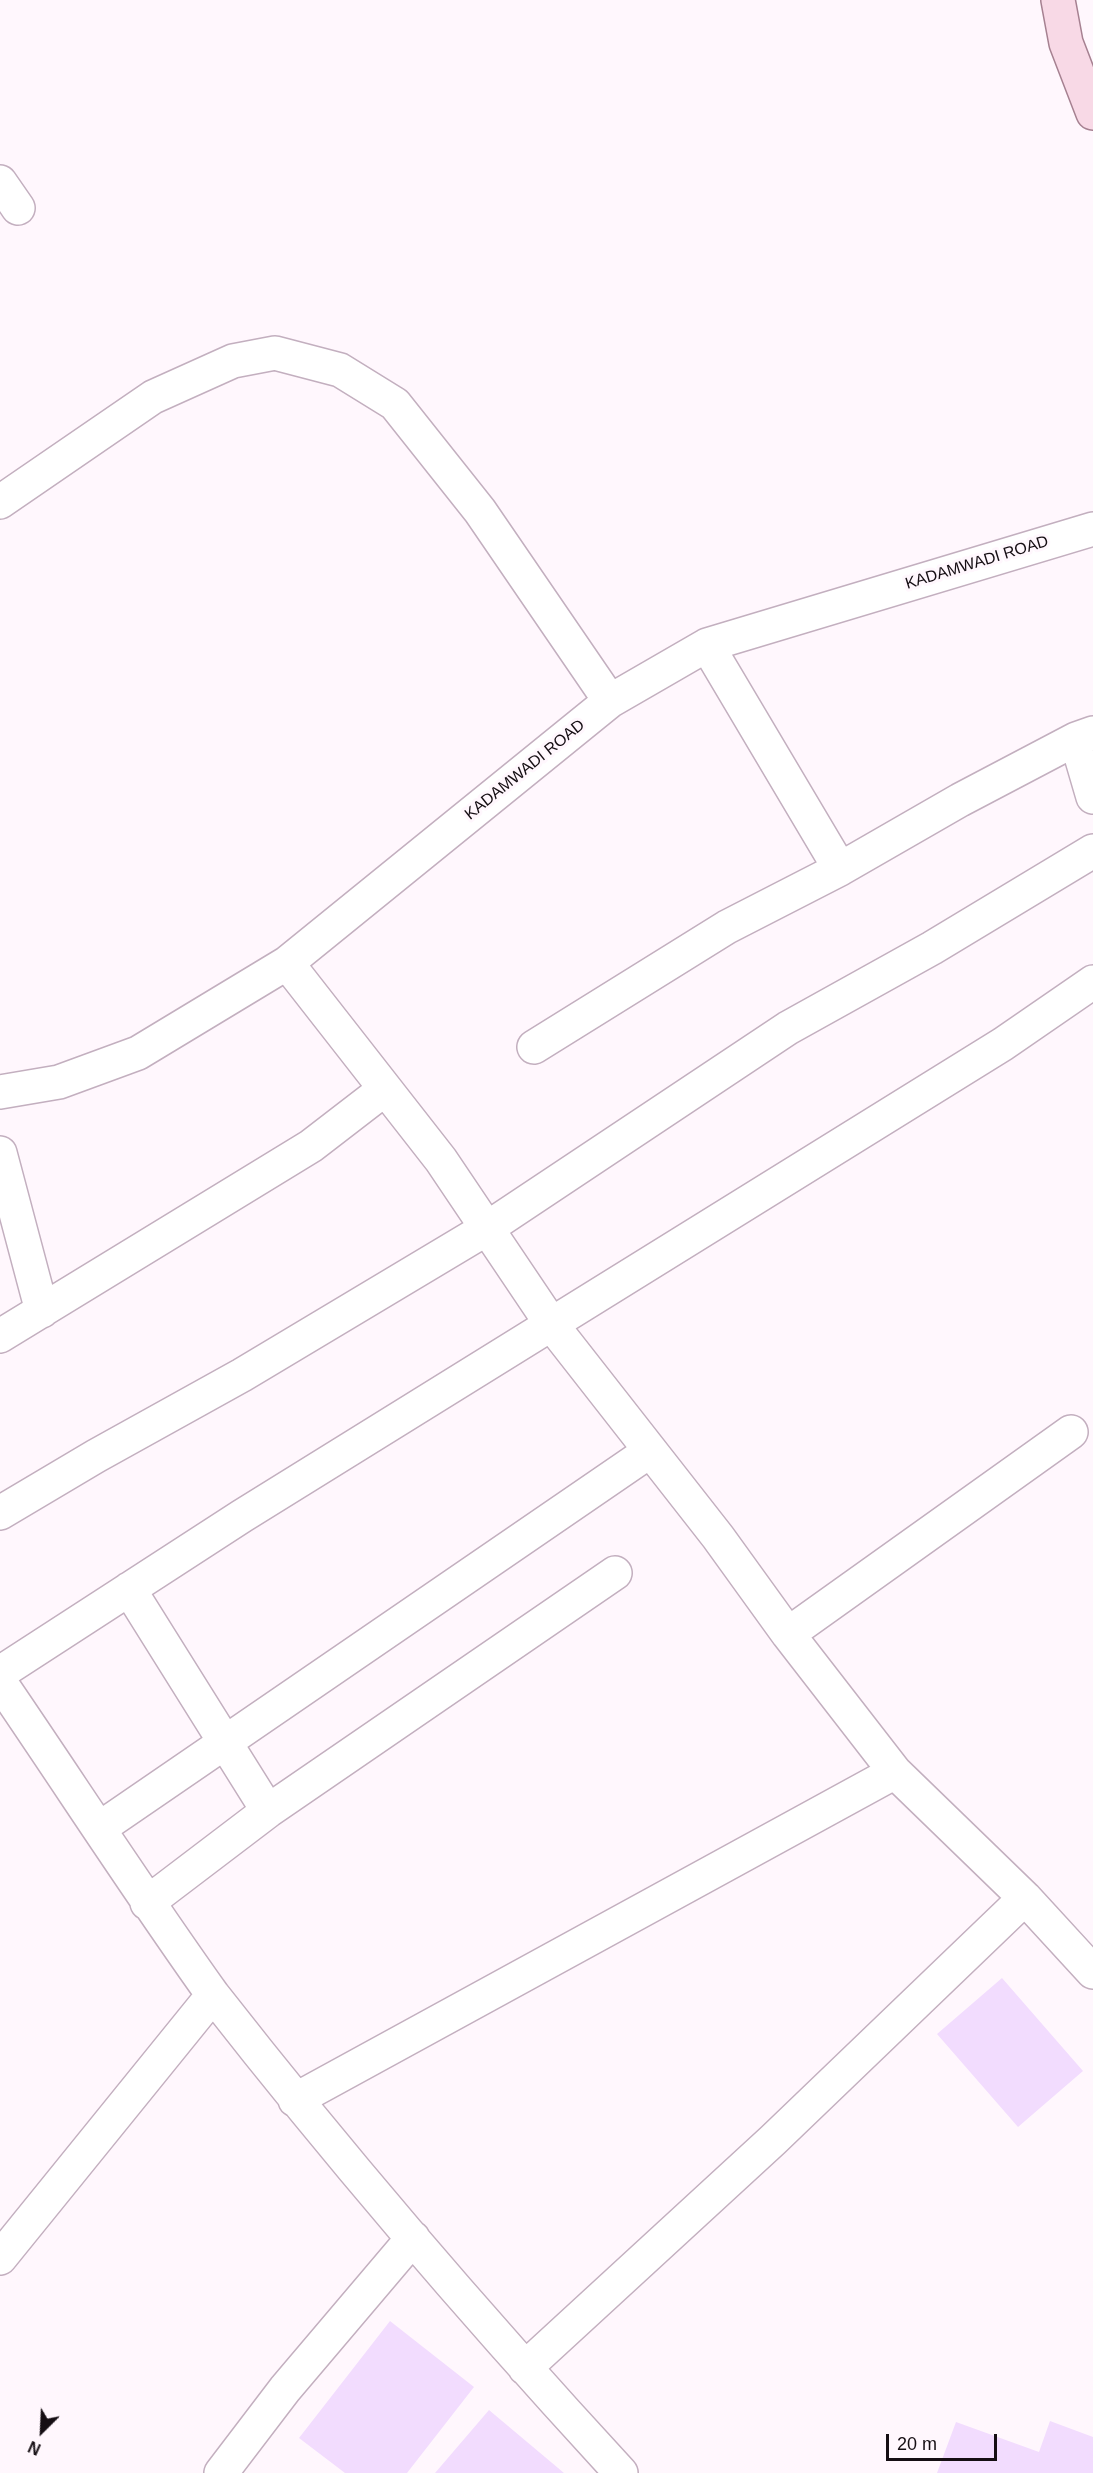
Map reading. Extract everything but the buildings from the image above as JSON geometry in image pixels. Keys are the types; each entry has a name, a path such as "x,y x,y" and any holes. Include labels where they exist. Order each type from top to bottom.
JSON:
{"main road":[{"path":"1058,0 1066,43 1093,113"}],"street":[{"path":"0,502 153,397 233,361 275,353 340,370 394,404 480,511 610,701"},
{"name":"KADAMWADI ROAD","path":"0,1092 59,1082 138,1053 287,963 610,701 707,645 1093,529"},
{"path":"707,645 840,869"},
{"path":"534,1047 727,927 840,869 960,800 1085,736 1093,797"},
{"path":"0,1514 96,1456 242,1375 486,1229 788,1028 932,948 1093,851"},
{"path":"287,963 441,1160 552,1325 718,1537 788,1634 895,1772 1025,1898 1093,1972"},
{"path":"0,1673 129,1589 993,1051 1093,982"},
{"path":"0,1336 311,1146 385,1089"},
{"path":"0,1153 42,1311"},
{"path":"788,1634 1071,1432"},
{"path":"100,1828 651,1452"},
{"path":"147,1903 268,1811 615,1573"},
{"path":"129,1589 268,1811"},
{"path":"0,1682 100,1828 147,1903 213,1995 295,2100 525,2368 621,2473"},
{"path":"295,2100 895,1772"},
{"path":"525,2368 772,2139 1025,1898"},
{"path":"0,2258 213,1995"},
{"path":"221,2473 285,2389 413,2238"}]}
